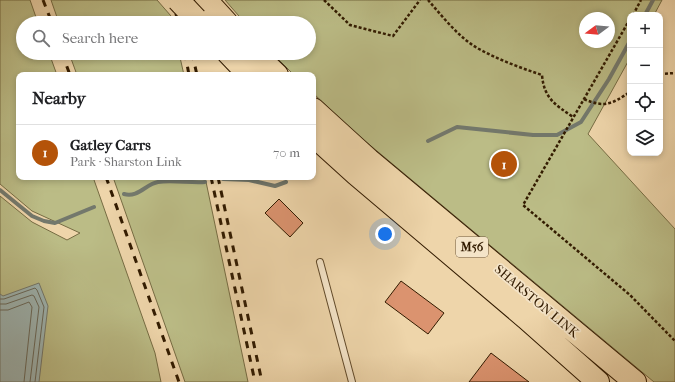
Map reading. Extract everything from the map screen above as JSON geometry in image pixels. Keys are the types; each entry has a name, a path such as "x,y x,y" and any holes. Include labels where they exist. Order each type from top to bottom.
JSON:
{"highway":[{"path":"178,0 193,16"},
{"path":"206,0 221,16"},
{"path":"235,60 246,72"},
{"path":"261,60 274,72"},
{"name":"SHARSTON LINK","path":"316,112 374,164 635,382"},
{"name":"SHARSTON LINK","path":"316,138 356,174 526,318 598,382"}],"lane":[{"path":"320,262 352,382"}],"path":[{"path":"324,0 350,25 393,36 420,0"},
{"path":"428,0 450,25 478,48 517,67 542,76 543,88 553,103 573,117"},
{"path":"635,12 641,0"},
{"path":"627,25 523,205 630,295 675,341"},
{"path":"663,74 675,73"},
{"path":"584,99 597,104 607,105 627,94"}],"green space":[{"path":"0,0 30,0 36,16 16,16 16,60 52,60 56,72 16,72 16,180 94,180 155,353 161,382 0,382 0,196 32,222 67,240 80,233 32,211 0,184"},
{"path":"51,0 157,0 171,16 57,16"},
{"path":"225,0 662,0 656,12 627,12 627,63 588,134 675,229 675,382 654,382 353,131 316,96 316,72 291,72 279,60 316,60 316,16 239,16"},
{"path":"72,60 181,60 183,72 76,72"},
{"path":"114,180 206,180 248,382 185,382"}],"water":[{"path":"39,283 48,306 39,382 0,382 0,294 3,296"}],"building":[{"path":"279,199 303,223 290,237 265,213"},
{"path":"401,281 444,313 428,334 385,302"},
{"path":"491,353 529,382 469,382"}],"waterway":[{"path":"647,12 653,0"},
{"path":"428,141 457,127 533,135 557,135 581,122 609,79 627,46"},
{"path":"249,180 275,186 286,182"},
{"path":"124,194 134,194 158,182 205,182"},
{"path":"0,190 32,216 44,221 55,223 94,207"}],"railway":[{"path":"43,0 49,16"},
{"path":"173,0 176,16"},
{"path":"181,0 184,16"},
{"path":"65,60 69,72"},
{"path":"186,60 188,72"},
{"path":"194,60 196,72"},
{"path":"107,180 179,382"},
{"path":"212,180 255,382"},
{"path":"219,180 262,382"}],"place":[{"name":"Gatley Carrs","path":"504,164"}]}
